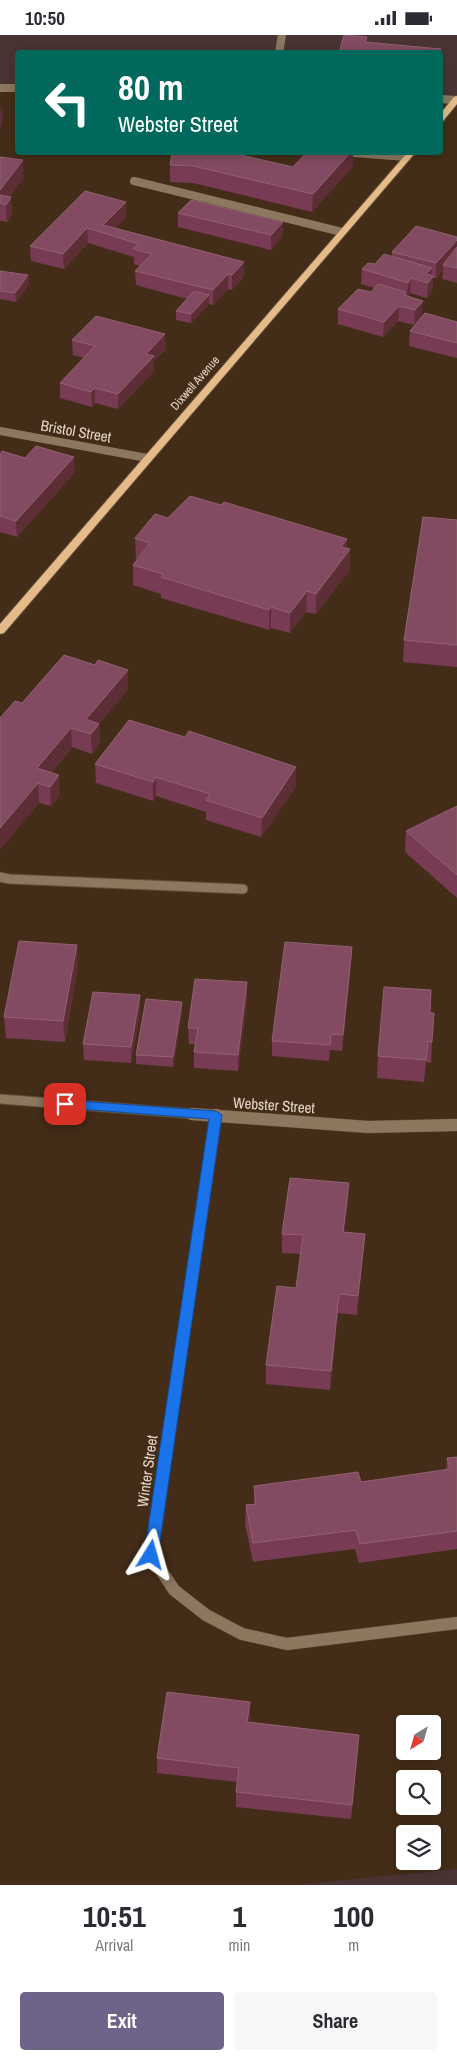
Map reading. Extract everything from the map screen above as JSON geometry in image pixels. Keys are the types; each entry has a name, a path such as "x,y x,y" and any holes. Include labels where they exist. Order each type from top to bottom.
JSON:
{"main road":[{"path":"443,115 457,99"},
{"name":"Dixwell Avenue","path":"0,631 409,155"}],"street":[{"path":"280,50 282,35"},
{"path":"0,88 15,88"},
{"path":"443,99 457,99"},
{"path":"134,181 342,232"},
{"name":"Bristol Street","path":"0,431 147,458"},
{"path":"0,877 243,889"},
{"name":"Webster Street","path":"0,1099 368,1127 457,1125"},
{"name":"Winter Street","path":"216,1115 151,1555 174,1590 206,1615 242,1634 287,1644 457,1623"}],"shaded area":[{"path":"0,35 457,35 457,99 443,99 443,50 15,50 15,88 0,88"},
{"path":"457,1869 457,1885 294,1885"}],"building":[{"path":"344,35 367,37 365,42 441,49 440,50 340,50"},
{"path":"172,155 241,155 293,167 304,155 348,155 313,194 193,166 170,165"},
{"path":"0,157 23,160 0,190"},
{"path":"85,191 126,202 103,225 244,262 232,275 228,274 213,290 135,271 152,254 133,249 139,244 87,228 63,254 30,246"},
{"path":"0,195 11,197 6,205 0,203"},
{"path":"191,200 283,222 271,235 178,213"},
{"path":"416,226 457,237 457,240 436,263 392,252"},
{"path":"457,247 457,268 443,265"},
{"path":"384,254 432,268 426,274 433,276 428,283 411,278 408,283 362,269 368,263 375,264"},
{"path":"0,271 28,275 15,293 0,291"},
{"path":"378,284 406,292 404,295 423,301 415,310 399,306 384,322 338,309 358,289 371,292"},
{"path":"194,291 209,295 191,314 176,311"},
{"path":"425,313 457,322 457,343 410,331"},
{"path":"96,316 165,334 146,354 154,356 118,394 95,388 91,392 60,383 95,346 72,340"},
{"path":"36,446 74,457 16,521 0,516 0,454 2,451 25,458"},
{"path":"190,496 221,505 224,502 347,539 341,547 350,549 316,594 307,591 290,613 271,607 269,610 161,577 163,574 133,565 150,543 135,538 155,514 168,518"},
{"path":"423,517 457,520 457,645 404,640"},
{"path":"64,655 95,665 98,660 128,670 86,719 99,724 91,734 71,728 37,768 59,775 50,787 38,783 0,828 0,718 15,701 22,703"},
{"path":"129,720 185,737 189,731 296,767 262,818 206,800 210,794 156,777 153,782 95,764"},
{"path":"457,806 457,875 406,831"},
{"path":"19,941 77,945 63,1021 4,1017"},
{"path":"285,942 352,947 343,1035 331,1034 330,1045 272,1041"},
{"path":"195,979 247,982 238,1055 194,1052 198,1028 188,1028"},
{"path":"384,987 431,990 430,1013 434,1013 432,1042 428,1041 426,1060 378,1056"},
{"path":"93,992 140,995 131,1047 83,1044"},
{"path":"146,999 182,1002 173,1057 136,1055"},
{"path":"290,1178 349,1183 343,1232 365,1234 358,1296 339,1294 331,1371 266,1365 277,1286 296,1288 303,1235 282,1234"},
{"path":"457,1457 457,1531 360,1544 356,1530 253,1543 246,1505 256,1504 254,1486 358,1472 361,1482 450,1469 447,1458"},
{"path":"167,1692 250,1702 247,1722 359,1735 352,1805 236,1792 239,1768 157,1758"}],"route":[{"path":"65,1104 216,1115 151,1555"}]}
